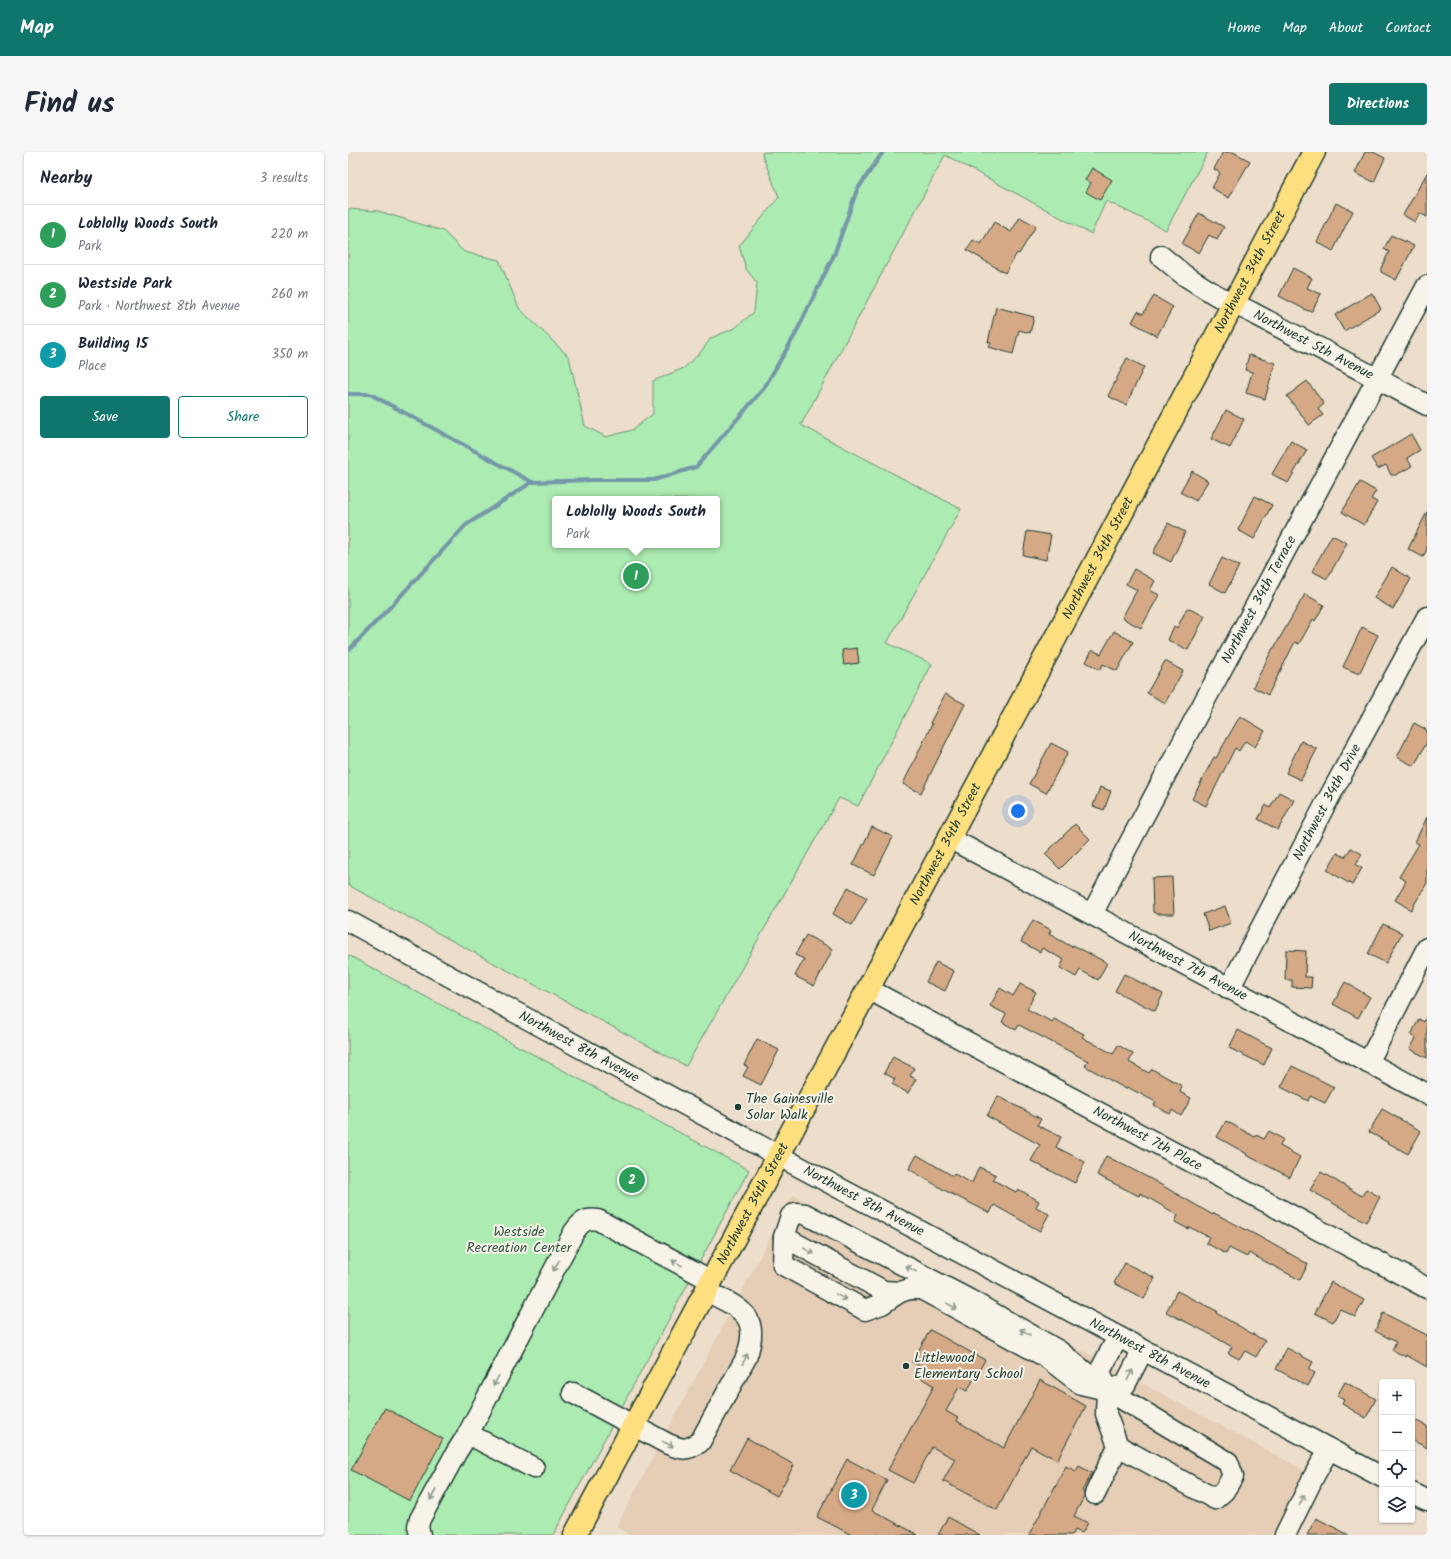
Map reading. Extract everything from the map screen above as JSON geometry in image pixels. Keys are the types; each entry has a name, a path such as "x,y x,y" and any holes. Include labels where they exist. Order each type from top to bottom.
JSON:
{"main road":[{"name":"Northwest 34th Street","path":"574,1535 950,838 1235,304 1314,152"}],"street":[{"name":"Northwest 5th Avenue","path":"1161,256 1184,275 1216,295 1427,405"},
{"name":"Northwest 34th Terrace","path":"1092,914 1427,286"},
{"name":"Northwest 34th Drive","path":"1229,989 1325,805 1427,617"},
{"name":"Northwest 7th Avenue","path":"950,838 1427,1094"},
{"name":"Northwest 8th Avenue","path":"348,921 779,1156 1379,1475"},
{"path":"1368,1063 1427,948"},
{"name":"Northwest 7th Place","path":"868,989 1427,1288"},
{"path":"1118,1337 1100,1371 1107,1390 1106,1414 1118,1446 1215,1499 1224,1491 1233,1476 1228,1462 1107,1390 1059,1351 961,1296 805,1214 796,1213 791,1216 784,1237 884,1291 900,1292 910,1289 921,1289 1046,1357 1081,1384 1107,1390 1125,1385 1144,1350"},
{"path":"420,1535 418,1526 420,1519 468,1434 574,1232 581,1223 589,1219 598,1220 709,1286 740,1308 750,1322 750,1347 746,1358 706,1433 700,1442 691,1448 682,1450 668,1444 573,1393"},
{"path":"468,1434 534,1468"},
{"path":"1095,1494 1118,1446"},
{"path":"1285,1535 1329,1449"},
{"path":"1415,1494 1427,1500"}],"shaded area":[{"name":"Littlewood Elementary School","path":"793,1195 1309,1473 1275,1535 630,1535 616,1527"}],"green space":[{"path":"763,152 1208,152 1166,230 1106,201 1091,234 945,155 801,425 961,509 887,643 932,664 858,806 839,798 686,1066 348,885 348,209 378,211 443,231 464,252 499,260 519,308 569,357 585,426 606,437 632,430 653,414 653,381 684,368 700,353 711,338 735,328 754,312 757,283 746,269 739,246 779,197 762,155"},
{"name":"Westside Recreation Center","path":"348,955 749,1170 553,1535 348,1535"}],"building":[{"path":"1223,152 1233,152 1250,161 1229,198 1212,188 1220,173 1214,169"},
{"path":"1365,152 1373,152 1385,158 1374,182 1355,173"},
{"path":"1092,168 1112,180 1100,200 1086,192 1091,183 1085,180"},
{"path":"1427,173 1427,217 1420,213 1415,222 1403,215"},
{"path":"1336,203 1353,211 1333,251 1317,242"},
{"path":"1199,213 1224,227 1217,240 1209,235 1199,253 1182,244"},
{"path":"1020,217 1036,226 1019,254 1017,253 1005,273 967,250 973,240 981,244 994,222 1011,232"},
{"path":"1391,235 1414,246 1396,280 1381,272 1381,268 1389,252 1384,249"},
{"path":"1293,268 1312,278 1307,288 1321,294 1312,311 1308,311 1279,296"},
{"path":"1372,293 1381,309 1344,331 1335,315"},
{"path":"1154,296 1173,307 1157,336 1132,322 1138,311 1143,314"},
{"path":"996,307 1034,317 1030,333 1019,330 1013,354 989,347 991,343 988,342"},
{"path":"1249,355 1275,363 1265,399 1246,393 1252,372 1245,370"},
{"path":"1127,358 1144,367 1126,405 1108,396"},
{"path":"1307,381 1324,404 1318,409 1323,415 1309,425 1287,396"},
{"path":"1226,410 1244,419 1230,448 1211,439"},
{"path":"1411,434 1420,450 1407,458 1412,466 1396,475 1391,475 1386,465 1378,469 1371,458"},
{"path":"1291,441 1307,450 1288,483 1272,474"},
{"path":"1192,471 1208,481 1196,501 1180,492"},
{"path":"1360,482 1376,491 1371,499 1377,502 1364,525 1342,512"},
{"path":"1255,496 1272,505 1254,539 1238,530"},
{"path":"1427,512 1427,549 1423,557 1408,549"},
{"path":"1168,523 1185,532 1171,562 1153,553"},
{"path":"1027,531 1051,535 1046,560 1023,555"},
{"path":"1332,535 1347,543 1327,579 1312,571"},
{"path":"1222,558 1239,566 1225,593 1209,584"},
{"path":"1392,567 1411,579 1393,609 1374,598"},
{"path":"1134,569 1155,581 1150,590 1159,595 1141,628 1122,618 1137,590 1126,584"},
{"path":"1305,594 1324,605 1315,621 1313,619 1299,644 1295,642 1268,695 1253,687 1273,648"},
{"path":"1187,608 1205,616 1188,650 1168,640 1174,626 1177,628"},
{"path":"1362,627 1378,635 1359,674 1343,667"},
{"path":"1114,631 1133,642 1117,671 1103,664 1100,670 1086,662 1092,650 1101,654"},
{"path":"857,648 859,663 844,665 842,650"},
{"path":"1165,661 1183,671 1165,703 1147,693"},
{"path":"945,694 965,704 921,793 903,784 932,724 930,723"},
{"path":"1240,716 1265,731 1255,747 1245,741 1239,751 1235,748 1206,806 1192,799 1214,757 1216,758"},
{"path":"1414,723 1427,730 1427,742 1414,766 1397,757"},
{"path":"1301,741 1317,749 1301,780 1286,773"},
{"path":"1051,743 1068,752 1046,793 1029,784"},
{"path":"1100,787 1111,791 1104,810 1093,806"},
{"path":"1279,792 1294,800 1278,830 1258,819 1266,805 1270,808"},
{"path":"1427,817 1427,883 1411,910 1395,900 1406,881 1399,877 1419,844 1415,842"},
{"path":"1075,824 1090,839 1060,869 1045,854"},
{"path":"872,827 893,837 874,875 853,865"},
{"path":"1351,848 1362,854 1356,865 1362,868 1352,885 1327,870 1337,853 1345,857"},
{"path":"1172,877 1174,914 1157,914 1153,912 1152,878"},
{"path":"848,887 867,898 852,925 833,914"},
{"path":"1225,906 1231,923 1209,931 1203,914"},
{"path":"1033,920 1051,930 1049,934 1072,947 1073,945 1107,963 1098,980 1080,970 1076,977 1060,968 1064,960 1042,948 1040,952 1021,942"},
{"path":"1383,924 1402,933 1386,963 1368,954"},
{"path":"806,935 833,949 814,986 795,976 804,959 795,955"},
{"path":"1286,950 1306,951 1305,977 1312,977 1311,988 1292,987 1292,980 1285,980"},
{"path":"936,962 954,971 945,991 926,982"},
{"path":"1124,974 1163,994 1155,1011 1115,991"},
{"path":"1345,982 1370,997 1358,1018 1333,1004"},
{"path":"1020,984 1036,992 1027,1009 1052,1022 1054,1019 1084,1034 1082,1037 1113,1054 1118,1045 1133,1054 1129,1062 1149,1073 1152,1069 1182,1086 1180,1092 1191,1098 1181,1116 1172,1110 1170,1114 1154,1105 1156,1102 1127,1087 1126,1089 1085,1066 1088,1061 1019,1025 1016,1030 1002,1022 1006,1014 990,1006 1000,988 1013,996"},
{"path":"1427,1016 1427,1058 1410,1049 1416,1038 1411,1035 1419,1019 1424,1022"},
{"path":"1238,1030 1272,1048 1264,1065 1229,1048"},
{"path":"757,1039 779,1050 761,1085 743,1076 748,1067 744,1065"},
{"path":"893,1057 914,1068 910,1076 916,1079 908,1093 892,1084 895,1079 884,1073"},
{"path":"1292,1066 1334,1087 1325,1103 1310,1096 1308,1101 1281,1087"},
{"path":"998,1096 1041,1119 1037,1125 1061,1137 1056,1147 1085,1162 1075,1183 1031,1161 1040,1145 987,1116"},
{"path":"1382,1109 1421,1131 1408,1154 1369,1132"},
{"path":"1226,1121 1255,1137 1256,1135 1264,1139 1269,1131 1283,1139 1280,1146 1300,1157 1290,1177 1246,1155 1247,1154 1217,1137"},
{"path":"917,1155 953,1176 954,1174 972,1183 979,1167 996,1175 993,1180 1016,1192 1018,1189 1039,1201 1036,1207 1049,1214 1040,1231 994,1205 990,1213 946,1191 909,1169"},
{"path":"1106,1156 1151,1179 1213,1215 1214,1213 1308,1264 1300,1280 1249,1253 1247,1257 1229,1248 1226,1254 1206,1243 1209,1237 1175,1222 1178,1215 1140,1193 1139,1196 1097,1175"},
{"path":"1321,1172 1362,1196 1366,1189 1380,1197 1366,1222 1310,1190"},
{"path":"1125,1263 1155,1278 1144,1299 1114,1283"},
{"path":"1331,1282 1364,1300 1355,1317 1340,1309 1333,1322 1315,1313"},
{"path":"1177,1291 1217,1311 1216,1313 1265,1341 1256,1357 1245,1351 1239,1359 1228,1353 1232,1347 1166,1312"},
{"path":"1383,1313 1427,1335 1427,1367 1406,1355 1406,1357 1392,1350 1396,1342 1375,1331"},
{"path":"930,1330 985,1360 967,1391 959,1387 946,1411 958,1418 957,1421 1004,1448 1040,1380 1086,1406 1057,1460 1031,1446 997,1510 943,1481 955,1459 932,1447 913,1483 888,1470 934,1386 921,1378 926,1369 912,1362"},
{"path":"1287,1348 1313,1362 1309,1369 1315,1373 1308,1386 1276,1369"},
{"path":"1345,1382 1376,1399 1366,1418 1342,1404 1344,1400 1337,1396"},
{"path":"385,1408 443,1439 410,1501 351,1470"},
{"path":"1415,1420 1427,1426 1427,1448 1415,1442"},
{"path":"747,1438 794,1465 777,1496 730,1470"},
{"path":"847,1459 887,1480 872,1510 918,1535 852,1535 817,1517"},
{"path":"1066,1466 1076,1471 1079,1466 1092,1473 1082,1491 1084,1492 1084,1497 1074,1516 1088,1523 1082,1533 1075,1530 1072,1535 1029,1535"},
{"path":"948,1517 980,1535 938,1535"},
{"path":"1316,1518 1349,1535 1307,1535"}],"waterway":[{"path":"348,651 466,525 532,482 654,480 696,467 764,388 795,335 834,255 857,190 883,152"},
{"path":"348,394 370,394 532,482"}],"place":[{"name":"Loblolly Woods South","path":"636,576"},
{"name":"The Gainesville Solar Walk","path":"738,1107"},
{"name":"Westside Park","path":"632,1180"},
{"name":"Littlewood Elementary School","path":"906,1366"},
{"name":"Building 15","path":"854,1495"}]}
